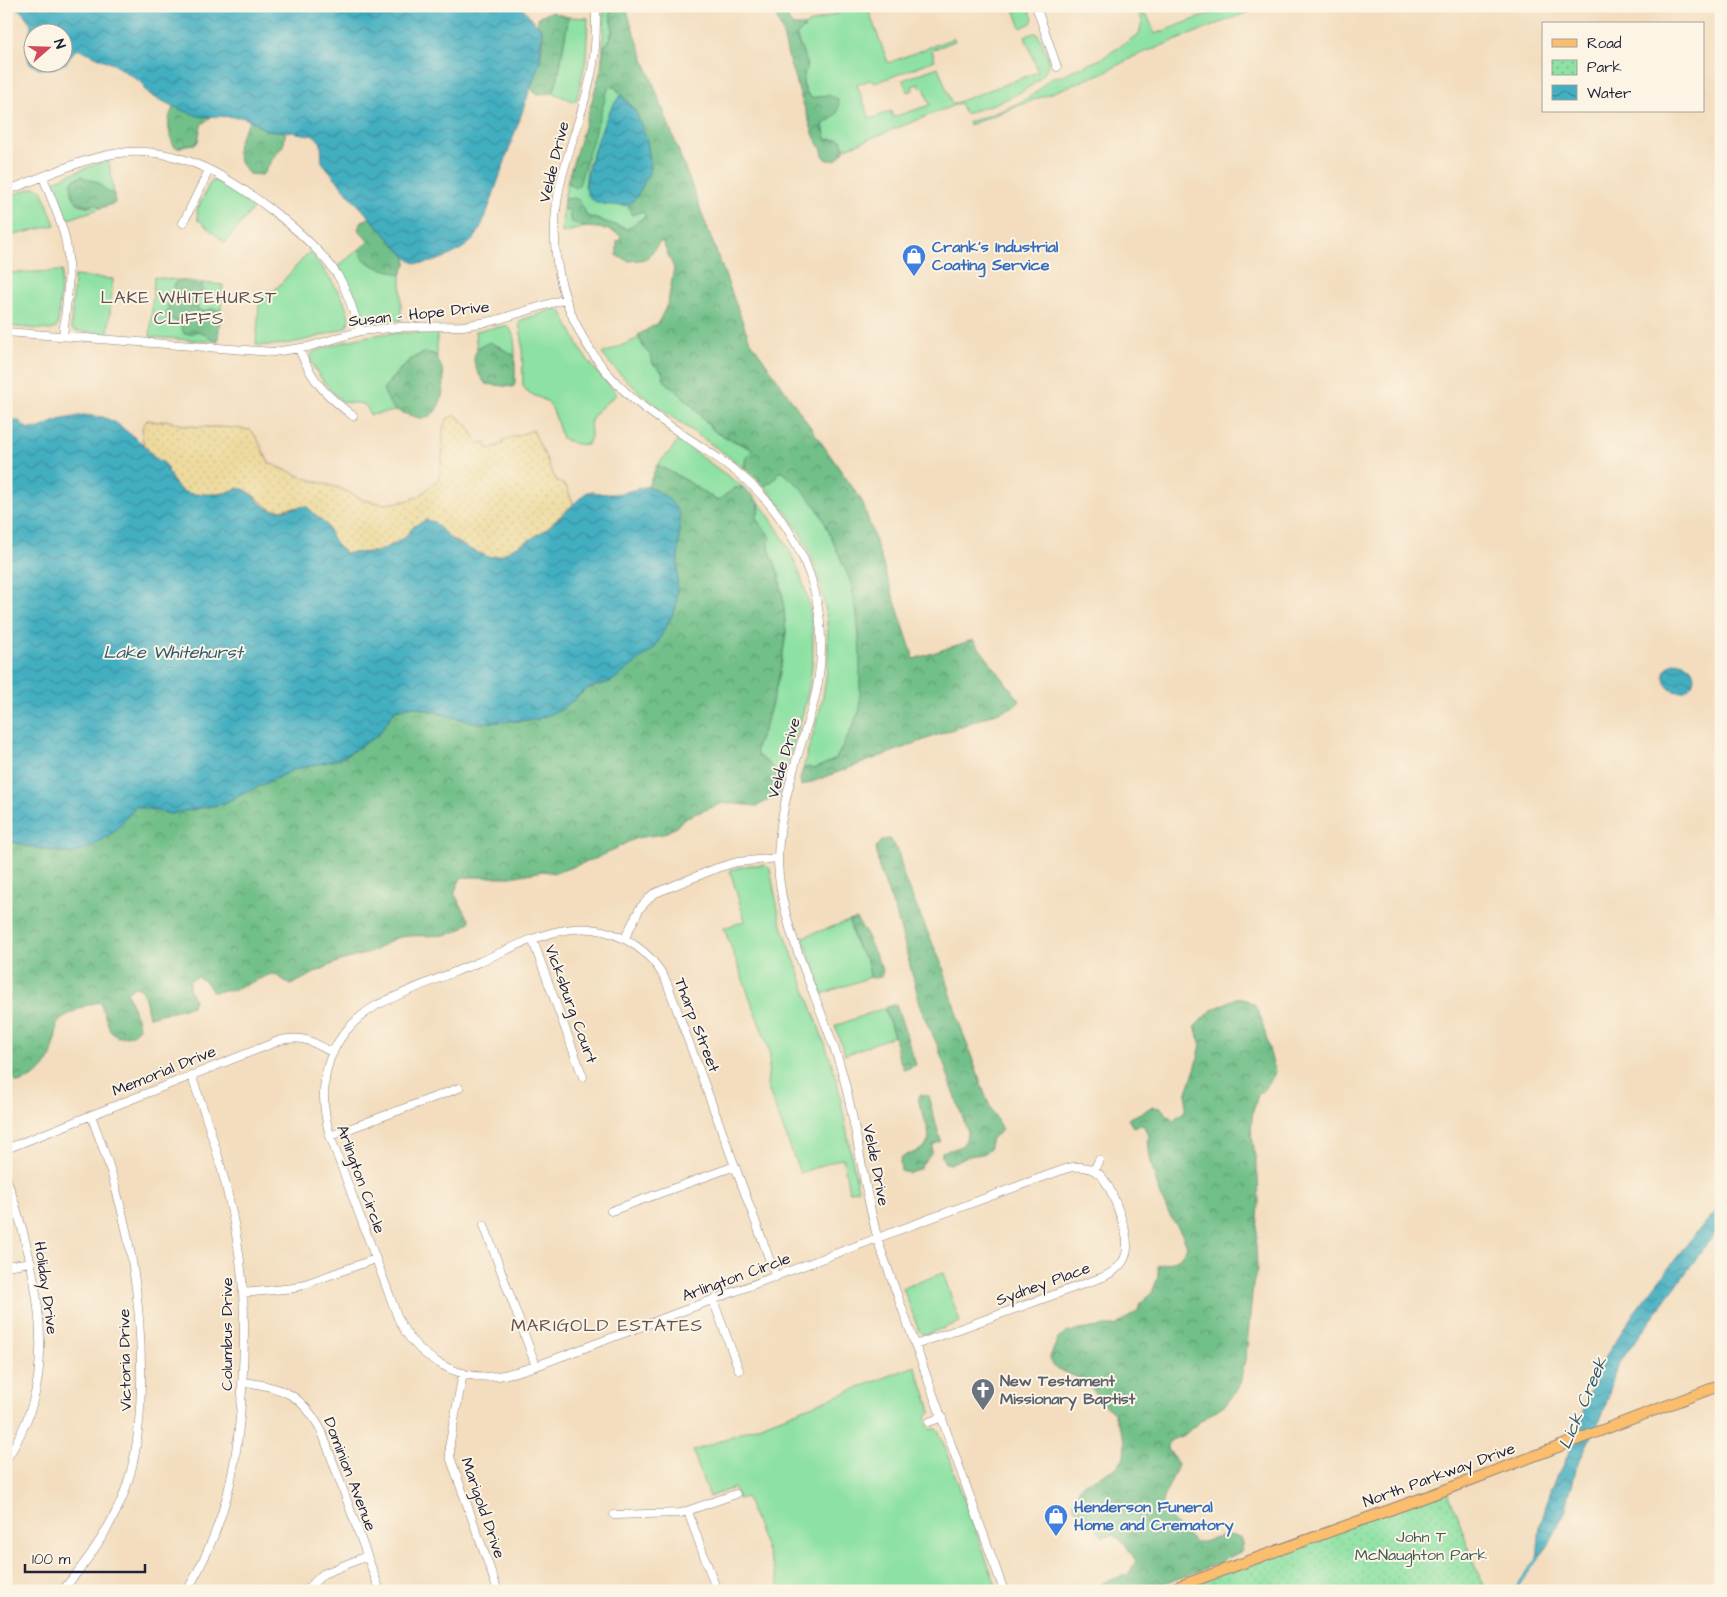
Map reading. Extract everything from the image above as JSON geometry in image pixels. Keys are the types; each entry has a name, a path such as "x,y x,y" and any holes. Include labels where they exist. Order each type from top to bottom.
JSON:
{"main road":[{"name":"North Parkway Drive","path":"1166,1591 1721,1385"}],"street":[{"name":"Velde Drive","path":"596,6 595,46 591,74 561,176 555,208 555,246 558,271 565,298 580,333 603,369 642,406 737,473 758,492 776,512 789,532 807,568 818,606 821,658 815,696 783,812 778,858 780,885 788,919 843,1074 878,1239 1004,1591"},
{"path":"1036,6 1057,66"},
{"path":"6,191 98,158 130,152 174,156 209,170 260,202 314,248 340,280 360,330"},
{"path":"183,223 209,170"},
{"path":"43,177 63,230 67,250 68,280 63,336"},
{"name":"Susan - Hope Drive","path":"6,332 265,352 299,349 360,330 400,326 474,325 506,318 565,298"},
{"path":"299,349 307,369 320,388 353,416"},
{"path":"625,938 640,908 653,894 737,862 778,858"},
{"name":"Tharp Street","path":"333,1052 350,1026 377,1004 533,940 561,931 575,929 599,930 625,938 648,955 668,983 776,1277"},
{"name":"Vicksburg Court","path":"533,940 583,1077"},
{"name":"Memorial Drive","path":"6,1148 258,1048 293,1037 308,1040 333,1052"},
{"name":"Arlington Circle","path":"333,1052 326,1072 323,1096 324,1111 330,1136 398,1318 412,1341 432,1359 462,1373 479,1376 512,1374 536,1366 878,1239 951,1209 1068,1168 1080,1166 1094,1170"},
{"name":"Columbus Drive","path":"187,1591 209,1550 228,1498 238,1446 244,1338 243,1292 238,1248 227,1190 212,1137 191,1075"},
{"path":"330,1136 459,1088"},
{"name":"Victoria Drive","path":"62,1591 94,1549 116,1513 127,1485 135,1454 140,1418 140,1336 134,1270 115,1184 91,1115"},
{"path":"1094,1170 1099,1160"},
{"path":"611,1211 735,1166"},
{"name":"Sydney Place","path":"915,1345 1113,1272 1124,1258 1128,1242 1118,1208 1106,1181 1094,1170"},
{"name":"Holiday Drive","path":"6,1177 31,1262 39,1337 38,1372 32,1404 26,1422 6,1460"},
{"path":"484,1225 536,1366"},
{"path":"243,1292 294,1288 375,1259"},
{"path":"6,1266 31,1262"},
{"path":"713,1300 739,1370"},
{"name":"Marigold Drive","path":"462,1373 450,1442 450,1457 498,1591"},
{"name":"Dominion Avenue","path":"242,1382 270,1386 286,1391 297,1398 311,1413 322,1432 380,1591"},
{"path":"929,1422 942,1417"},
{"path":"614,1515 670,1515 688,1512 736,1494"},
{"path":"688,1512 717,1591"},
{"path":"305,1591 323,1574 368,1556"},
{"path":"6,1587 11,1591"}],"green space":[{"path":"604,6 609,6 612,28 610,38 603,48"},
{"path":"609,6 627,6 635,35 749,339 862,501 914,659 973,640 1020,701 1015,706 801,786 800,778 803,769 808,767 814,769 836,759 860,709 860,652 857,615 850,580 819,510 801,488 783,472 779,471 774,480 764,486 744,468 746,458 753,449 715,432 690,403 664,380 662,371 653,364 651,356 644,348 638,335 658,323 668,303 674,268 662,241 647,259 629,261 617,256 617,241 620,240 621,236 608,230 585,227 572,222 570,221 569,210 563,209 564,199 574,198 579,200 587,216 627,229 646,216 642,211 632,215 628,205 637,197 635,111 615,87 609,86 579,185 575,188 570,185 568,179 601,69 603,48 610,40 613,29"},
{"path":"772,6 784,6 790,23 794,26 803,26 805,28 796,35 806,61 803,83 807,93 812,98 828,95 838,99 839,104 836,115 822,125 827,140 839,139 842,141 844,151 836,160 827,160 814,136 790,64 782,31"},
{"path":"856,6 874,6 868,9 888,63 954,38 955,41 932,50 935,60 878,82 870,80 857,85 870,119 891,111 893,117 930,105 924,87 921,88 919,84 912,86 913,90 908,92 903,80 938,67 952,104 1038,72 1025,36 1034,33 1038,34 1043,44 1048,63 1044,73 1037,81 1014,96 965,114 960,103 844,149 844,146 832,139 827,140 825,134 824,118 828,95 812,98 807,93 802,80 807,65 796,34 804,28 803,26"},
{"path":"1013,6 1028,6 1033,19 1031,23 1021,28"},
{"path":"1137,6 1141,6 1144,16 1147,15 1155,34 1217,11 1216,6 1264,6 1135,56 1103,73 969,125 968,122 1024,100 1034,94 1052,77 1063,76 1101,59 1139,34 1142,21"},
{"path":"551,12 568,17 560,65 553,93 536,94 530,88 538,67 541,52 543,34 538,19 539,16"},
{"path":"568,17 588,18 586,59 576,102 553,93"},
{"path":"609,86 615,87 621,95 611,108 604,124 587,168 585,187 612,205 628,205 632,215 643,211 646,216 627,229 587,216 579,200 564,199 568,179 570,185"},
{"path":"174,106 199,116 211,117 201,125 196,144 178,148 174,146 169,126"},
{"path":"250,121 266,130 285,131 283,146 262,175 249,174 243,167 238,154 241,135"},
{"path":"109,161 114,194 106,191 97,182 82,176 71,183 73,194 78,204 89,207 96,204 101,208 66,220 53,186 56,180 96,164"},
{"path":"82,176 97,182 106,191 114,194 115,203 101,208 96,204 84,205 76,200 72,191 73,180"},
{"path":"212,181 218,181 255,206 225,243 198,221 197,210"},
{"path":"35,187 42,190 55,225 7,237 6,197"},
{"path":"563,209 569,210 570,217 576,223 590,226 562,233"},
{"path":"370,218 406,257 406,264 401,275 372,265 363,257 360,251 368,241 358,229 362,221"},
{"path":"362,247 360,251 368,261 401,275 401,320 368,323 362,319 354,293 338,266"},
{"path":"309,252 344,301 349,321 345,328 312,338 279,345 256,345 260,291 274,291"},
{"path":"62,271 58,324 56,328 50,330 6,326 6,273"},
{"path":"74,276 113,279 108,334 76,331 71,328"},
{"path":"154,277 178,280 170,298 170,318 181,325 182,329 197,331 218,339 218,342 150,337"},
{"path":"178,280 202,283 202,290 195,304 201,312 211,309 221,310 218,339 197,331 191,334 184,334 181,325 167,316 173,287"},
{"path":"202,283 223,285 221,310 211,309 201,312 198,308 196,301"},
{"path":"554,309 561,311 583,354 617,394 602,406 593,417 591,421 591,437 588,444 577,444 562,438 549,404 530,393 523,386 522,338 519,323 522,320"},
{"path":"508,326 513,336 515,356 499,346 480,346 477,350 475,331"},
{"path":"392,333 437,333 437,357 434,354 427,353 414,357 389,381 391,405 396,411 370,415 365,405 341,400 323,381 310,359 313,352 362,338"},
{"path":"639,338 651,356 653,364 662,371 664,380 690,403 715,432 753,450 746,458 744,468 652,402 634,387 602,354"},
{"path":"490,342 515,356 515,384 513,387 486,384 478,372 474,360 477,350"},
{"path":"425,352 434,354 438,360 443,372 444,385 441,400 435,412 430,416 420,418 395,409 390,404 383,389 407,362"},
{"path":"678,440 743,487 735,488 718,501 684,479 657,465"},
{"path":"657,465 684,479 717,501 735,488 743,487 759,504 756,519 770,536 769,548 779,575 786,633 780,672 767,721 756,751 758,756 776,772 780,783 779,795 757,806 723,803 684,818 676,827 663,834 636,838 595,859 555,873 543,871 511,877 463,877 454,893 470,921 462,928 454,933 444,935 393,939 381,947 340,961 291,985 276,975 271,974 233,990 213,992 207,983 198,977 190,980 189,989 194,999 192,1006 149,1017 145,998 140,988 133,987 127,992 139,1028 132,1035 118,1037 110,1030 100,1002 83,1007 72,1012 57,1023 52,1053 43,1069 28,1080 17,1083 9,1072 6,1071 6,839 25,846 72,854 128,814 136,806 170,814 222,804 295,769 340,759 378,735 394,710 413,706 475,723 535,720 561,710 587,689 612,681 668,498 648,486"},
{"path":"779,471 791,477 802,488 823,518 846,567 857,615 861,674 860,709 838,756 814,769 808,767 803,769 823,695 828,645 825,606 821,586 808,549 792,520 764,486 774,480"},
{"path":"759,502 788,547 806,594 811,618 813,643 812,670 807,697 782,785 773,768 758,756 756,751 767,721 780,672 786,633 779,575 769,548 770,536 755,519 760,510"},
{"path":"889,839 894,844 899,855 905,881 943,967 960,1025 987,1100 1002,1130 990,1140 990,1148 983,1154 968,1156 950,1164 945,1163 942,1152 963,1144 967,1136 967,1130 937,1044 923,1015 897,916 879,868 876,847 883,840"},
{"path":"750,865 765,865 770,869 780,920 832,1064 858,1189 849,1192 843,1158 800,1173 767,1086 770,1056 768,1047 724,928 745,921 730,870"},
{"path":"856,919 864,930 883,971 881,977 870,977 867,960 857,948 849,921"},
{"path":"849,921 856,946 868,964 870,977 822,994 803,937"},
{"path":"1236,998 1242,998 1254,1004 1261,1018 1275,1072 1270,1082 1258,1095 1253,1110 1251,1129 1258,1177 1259,1203 1256,1248 1257,1270 1253,1284 1246,1356 1240,1383 1227,1403 1184,1435 1171,1440 1168,1444 1168,1449 1178,1464 1162,1508 1194,1542 1203,1542 1226,1535 1240,1537 1242,1551 1212,1566 1137,1591 1087,1591 1109,1580 1128,1575 1136,1561 1123,1541 1114,1535 1103,1537 1084,1515 1075,1509 1073,1501 1081,1485 1116,1468 1124,1457 1125,1441 1114,1413 1102,1403 1094,1391 1074,1376 1056,1368 1049,1359 1058,1339 1067,1332 1115,1326 1138,1311 1140,1303 1152,1293 1158,1277 1158,1265 1176,1260 1185,1251 1187,1246 1185,1241 1168,1212 1157,1185 1149,1153 1149,1135 1143,1125 1133,1127 1128,1119 1153,1107 1161,1108 1173,1120 1185,1111 1187,1092 1201,1045 1195,1026 1210,1011"},
{"path":"896,1004 916,1065 904,1070 884,1008"},
{"path":"884,1008 894,1036 845,1055 835,1026"},
{"path":"922,1094 928,1096 941,1141 933,1145 932,1153 919,1170 909,1173 901,1171 901,1158 923,1148 929,1137 919,1102 919,1096"},
{"path":"943,1273 960,1322 927,1334 922,1334 919,1331 903,1288"},
{"path":"915,1366 930,1407 930,1413 926,1417 930,1429 936,1429 939,1432 998,1591 782,1591 746,1497 738,1499 734,1488 709,1497 693,1451"},
{"name":"John T McNaughton Park","path":"1447,1489 1485,1591 1168,1591"}],"sand":[{"path":"456,415 467,425 479,444 485,442 488,449 503,444 502,441 533,430 556,480 566,486 574,505 545,530 503,555 489,557 471,550 451,539 434,522 414,526 406,536 377,552 346,553 336,545 326,524 293,507 274,510 252,495 235,489 224,493 208,495 186,494 174,483 164,463 154,458 145,448 142,433 143,425 148,420 158,422 166,420 192,426 251,430 269,463 305,478 342,489 364,500 384,504 406,501 420,496 439,478 443,449 443,428 448,418"}],"water":[{"path":"10,6 521,6 542,30 540,61 486,215 476,236 465,247 449,256 431,262 416,263 406,257 322,162 321,143 315,136 266,130 243,117 199,116 179,109 152,96 144,89 142,83 115,65 80,49 72,54 72,22 30,22 21,10"},
{"path":"621,95 636,112 647,140 651,168 637,197 628,205 596,202 588,195 586,188 589,166 602,128 611,109"},
{"name":"Lake Whitehurst","path":"83,415 103,417 116,423 143,444 156,459 164,463 170,476 181,490 193,494 219,494 240,489 250,493 271,510 306,506 326,524 336,545 346,553 377,552 406,536 414,526 426,520 434,522 451,539 471,550 489,557 502,555 545,530 587,492 617,494 648,486 668,498 680,514 676,608 654,649 612,681 587,689 561,710 535,720 475,723 413,706 395,710 378,735 340,759 295,769 222,804 170,814 136,806 113,833 91,847 72,854 25,846 6,839 6,418 19,421 28,429 39,428 59,420"},
{"path":"1679,662 1690,666 1694,677 1690,688 1679,692 1668,688 1664,677 1668,666"},
{"path":"1721,1206 1721,1225 1617,1366 1603,1414 1575,1470 1565,1513 1548,1546 1537,1560 1540,1525 1551,1490 1568,1454 1599,1366 1636,1310 1695,1234"}],"waterway":[{"name":"Lick Creek","path":"1514,1591 1538,1558"}],"place":[{"name":"Crank's Industrial Coating Service","path":"914,277"},
{"name":"New Testament Missionary Baptist","path":"983,1411"},
{"name":"Henderson Funeral Home and Crematory","path":"1056,1537"}],"district":[{"name":"LAKE WHITEHURST CLIFFS","path":"189,307"},
{"name":"MARIGOLD ESTATES","path":"607,1325"}]}
